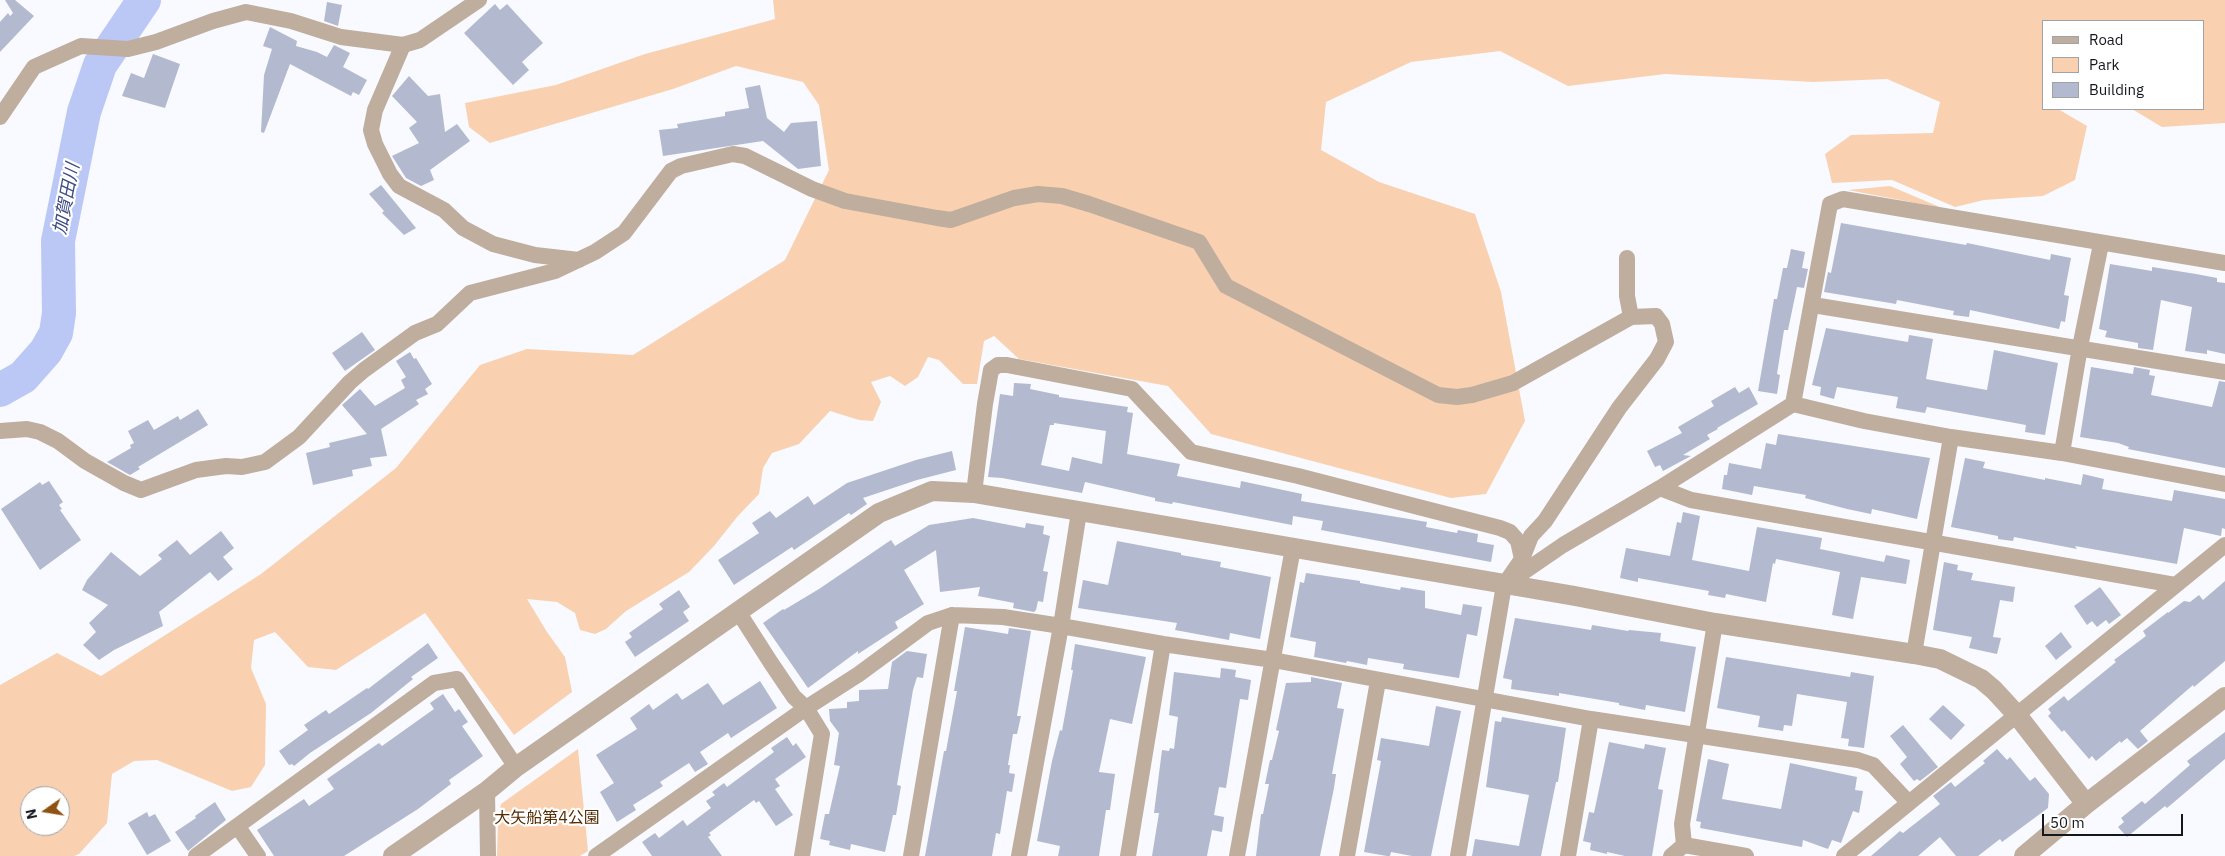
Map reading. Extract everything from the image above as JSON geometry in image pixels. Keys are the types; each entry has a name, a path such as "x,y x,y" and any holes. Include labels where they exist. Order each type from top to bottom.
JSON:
{"street":[{"path":"0,117 34,67 81,46 128,49 246,12 291,21 341,37 403,45 420,40 479,0"},
{"path":"403,45 376,110 371,130 375,144 390,174 399,186 444,210 463,228 494,244 535,256 579,260"},
{"path":"0,431 27,429 40,432 58,441 85,461 124,483 141,490 196,470 226,466 242,467 266,462 299,437 350,382 364,370 415,333 437,324 470,293 555,271 596,252 624,233 671,171 681,166 733,154 745,156 812,189 845,201 951,220 1014,198 1038,194 1062,196 1089,204 1199,242 1226,286 1438,395 1457,397 1472,395 1513,383 1631,317 1656,316 1662,324 1666,342 1658,359 1619,408 1544,521 1530,536 1522,559 1504,585 1458,856"},
{"path":"1794,404 1830,204 1843,199 2101,244 2225,263"},
{"path":"2062,453 2080,346 2101,244"},
{"path":"1628,258 1626,275 1631,317"},
{"path":"1813,305 2080,346 2225,372"},
{"path":"974,493 985,404 992,370 998,365 1007,366 1132,389 1191,452 1298,476 1500,528 1510,532 1518,541 1522,559"},
{"path":"1504,585 1563,545 1660,488 1794,404 1951,437 2062,453 2225,484"},
{"path":"1914,654 1951,437"},
{"path":"1660,488 1691,500 2175,585"},
{"path":"393,856 487,791 516,767 739,613 878,513 932,491 974,493 1575,596 1715,623 1940,659 1981,679 2017,715 2086,804"},
{"path":"1020,856 1061,626 1079,512"},
{"path":"1844,856 2225,545"},
{"path":"1237,856 1293,548"},
{"path":"739,613 794,697 806,708 822,734 802,856"},
{"path":"911,856 952,615"},
{"path":"596,856 806,708 859,674 928,623 952,615 1003,617 1061,626 1273,660 1591,719 1858,760 1873,765 1909,803"},
{"path":"1684,845 1682,824 1715,623"},
{"path":"1128,856 1164,644"},
{"path":"196,856 434,683 457,679 516,767"},
{"path":"1347,856 1378,681"},
{"path":"2024,856 2086,804 2225,697"},
{"path":"1568,856 1591,719"},
{"path":"487,791 488,856"},
{"path":"238,827 258,856"},
{"path":"1671,856 1684,845"},
{"path":"1684,845 1746,856"}],"green space":[{"path":"773,0 2225,0 2225,123 2162,127 2134,110 2205,110 2205,20 2042,20 2042,110 2060,110 2087,126 2075,180 2043,196 1984,200 1955,207 1892,180 1832,183 1825,154 1851,135 1933,133 1940,102 1887,79 1813,82 1665,74 1568,86 1500,51 1411,62 1326,102 1321,150 1379,182 1475,214 1501,292 1525,421 1486,494 1451,498 1211,434 1168,386 1019,359 994,336 984,341 977,384 963,384 939,360 928,357 918,377 905,386 890,376 871,382 881,402 873,421 859,420 830,411 799,444 772,453 763,468 759,494 737,517 714,546 689,572 626,611 606,629 595,634 580,630 575,613 557,602 527,599 565,657 572,692 514,735 425,613 336,670 308,667 275,632 254,640 251,668 266,704 265,765 251,787 232,791 157,760 134,761 112,774 107,823 79,854 74,856 0,856 0,685 57,653 101,676 261,574 396,468 480,365 527,349 633,355 785,260 829,170 819,105 803,82 736,66 673,89 490,143 469,127 465,103 556,85 645,54 775,19"},
{"path":"1890,186 1942,208 1848,190"},
{"name":"大矢船第4公園","path":"578,749 588,851 580,856 497,856 498,820 501,804"}],"building":[{"path":"5,0 15,0 34,16 0,52 0,22 8,13 10,16 13,13"},
{"path":"327,2 342,5 338,26 324,21"},
{"path":"495,4 500,10 507,4 543,43 522,62 529,70 513,85 464,33"},
{"path":"270,27 297,41 296,46 327,57 334,45 350,53 343,67 367,80 359,95 353,92 351,96 290,64 264,133 261,132 264,75 272,49 263,46"},
{"path":"153,54 180,64 165,108 122,96 131,73 144,78"},
{"path":"409,76 428,96 440,94 445,132 457,124 470,141 430,170 434,180 421,186 406,178 392,156 419,143 409,128 417,122 392,96"},
{"path":"760,85 767,118 784,132 791,123 817,121 821,166 798,169 763,141 663,156 659,130 678,128 677,124 725,116 725,112 749,108 745,88"},
{"path":"381,185 416,228 404,235 382,213 384,211 369,194"},
{"path":"1841,223 1966,245 1967,243 2050,260 2051,254 2071,258 2064,295 2069,296 2065,322 2061,321 2059,329 1970,310 1969,317 1953,315 1954,311 1897,300 1896,304 1824,292 1828,272 1831,273"},
{"path":"1791,249 1805,252 1802,268 1808,269 1804,288 1797,287 1788,330 1784,330 1777,374 1780,375 1777,394 1758,391 1774,299 1777,299 1783,268 1787,268"},
{"path":"2110,264 2152,271 2152,267 2196,274 2217,278 2217,282 2225,283 2225,354 2207,350 2207,354 2185,351 2192,307 2161,300 2153,350 2138,348 2138,343 2105,337 2107,331 2099,329"},
{"path":"1826,328 1908,342 1909,335 1933,339 1926,379 1987,390 1994,350 2058,363 2045,435 2025,432 2026,425 1927,407 1925,413 1896,408 1898,397 1837,387 1834,399 1820,395 1821,387 1812,385"},
{"path":"362,332 375,350 345,371 332,353"},
{"path":"410,352 414,359 416,358 432,384 425,389 428,394 416,400 419,404 381,429 387,456 370,458 372,466 352,470 353,476 313,485 306,453 330,447 329,443 367,434 342,405 360,389 375,406 405,388 401,380 406,377 396,361"},
{"path":"2091,367 2133,374 2134,367 2150,370 2149,375 2155,376 2151,395 2212,407 2219,381 2225,382 2225,468 2128,449 2129,447 2118,443 2080,437"},
{"path":"1014,383 1031,384 1030,389 1059,395 1059,397 1128,407 1127,412 1133,413 1127,454 1180,464 1177,476 1240,488 1241,481 1302,494 1301,501 1427,522 1426,527 1457,533 1458,530 1478,534 1477,542 1494,545 1491,562 1321,530 1323,521 1293,516 1292,525 1173,502 1172,504 1155,501 1155,498 1085,482 1082,493 988,477 1000,394 1013,396","holes":["1054,423 1106,431 1102,464 1072,457 1069,471 1041,465 1050,425 1054,425"]},
{"path":"1735,387 1739,393 1749,387 1758,404 1717,428 1707,435 1710,439 1683,455 1691,456 1663,471 1660,465 1655,467 1647,451 1682,433 1678,427 1714,406 1711,401"},
{"path":"198,409 208,425 138,467 140,469 130,475 107,462 131,448 130,445 134,443 128,431 148,420 154,430 178,416 180,420"},
{"path":"1778,434 1930,458 1917,519 1872,509 1871,514 1805,498 1806,495 1754,486 1752,495 1722,489 1724,475 1727,475 1729,463 1761,469 1766,443 1776,445"},
{"path":"952,451 956,470 917,480 863,498 867,504 851,515 849,513 794,550 792,547 734,585 718,560 759,533 752,523 770,511 776,518 808,496 814,505 847,483 916,460"},
{"path":"1965,458 1985,462 1983,468 2081,485 2083,474 2104,479 2102,489 2172,501 2174,490 2225,499 2225,529 2222,528 2221,536 2184,528 2177,564 2075,546 2077,549 2014,537 2013,541 1998,539 1998,536 1951,527"},
{"path":"49,481 63,502 59,505 62,509 60,510 81,540 40,570 1,509 40,482 42,485"},
{"path":"1683,512 1700,516 1692,560 1749,571 1757,527 1822,538 1820,549 1884,562 1886,555 1910,560 1906,584 1861,577 1853,619 1832,615 1840,572 1776,559 1775,564 1773,563 1766,602 1726,594 1725,598 1708,595 1709,591 1638,578 1638,582 1620,578 1626,548 1670,556 1677,522 1681,523"},
{"path":"973,518 1025,528 1026,523 1044,526 1043,534 1050,536 1043,571 1048,572 1043,602 1038,601 1036,610 1034,612 1013,608 1014,603 978,596 980,587 940,592 936,550 904,570 924,604 895,622 898,628 858,654 858,651 808,688 763,623 783,609 819,589 891,540 895,546 929,525"},
{"path":"221,531 234,548 223,557 233,569 218,581 210,572 159,612 163,626 114,650 99,660 83,645 96,632 89,623 108,605 82,590 87,580 111,552 140,576 162,559 158,555 177,540 190,555"},
{"path":"1117,541 1221,562 1220,567 1271,577 1260,639 1230,633 1229,640 1175,630 1177,623 1078,608 1083,580 1108,585"},
{"path":"1944,562 1958,565 1957,570 1973,573 1971,580 2015,587 2013,602 2000,600 1993,637 2001,638 1997,654 1969,648 1972,637 1933,630"},
{"path":"1306,573 1360,581 1360,583 1400,590 1401,587 1425,591 1425,608 1461,615 1463,604 1482,607 1477,636 1467,634 1459,678 1403,669 1404,664 1368,658 1367,665 1314,657 1316,642 1290,637 1300,582 1304,583"},
{"path":"2225,581 2225,661 2194,687 2193,685 2140,731 2148,741 2138,749 2127,738 2121,743 2120,741 2096,761 2092,756 2089,759 2064,730 2062,732 2048,716 2051,713 2048,709 2064,696 2068,701 2116,662 2114,660 2146,636 2143,631 2168,612 2184,601 2190,602 2199,595 2203,600"},
{"path":"2100,587 2121,615 2109,624 2106,620 2097,627 2092,621 2087,625 2074,606"},
{"path":"679,590 690,607 683,612 689,621 635,657 625,642 632,637 629,633 663,609 659,604"},
{"path":"1515,618 1591,630 1592,625 1628,631 1661,633 1660,641 1696,647 1685,712 1646,705 1645,710 1619,705 1619,703 1559,693 1559,696 1511,689 1512,680 1503,678"},
{"path":"965,627 1008,634 1009,628 1031,631 1017,716 1021,716 1017,734 1013,734 1008,765 1010,765 1009,773 1015,774 1012,792 1007,791 1000,834 996,833 992,856 925,856 957,691 954,691"},
{"path":"2061,632 2072,647 2056,660 2045,646"},
{"path":"428,643 438,658 411,677 413,679 371,713 310,753 294,766 292,764 289,765 279,751 308,730 304,725 326,710 329,714 368,689"},
{"path":"1075,644 1146,657 1132,724 1110,719 1099,772 1115,774 1110,810 1106,810 1099,856 1058,856 1060,846 1037,841 1052,761 1060,730 1062,731 1073,670 1071,670"},
{"path":"907,651 927,654 923,678 917,677 913,690 897,785 901,786 896,815 893,815 885,852 851,844 850,850 829,845 830,841 820,839 825,814 829,814 840,766 834,765 839,733 830,721 829,709 847,708 847,702 859,701 859,690 888,689 892,662"},
{"path":"1726,657 1850,677 1851,672 1874,676 1864,748 1848,746 1849,739 1841,738 1847,702 1797,694 1792,726 1784,725 1783,731 1758,727 1760,716 1717,708"},
{"path":"1221,668 1236,670 1235,677 1251,680 1248,700 1240,699 1226,788 1219,787 1214,815 1224,817 1222,832 1212,830 1207,856 1152,856 1159,813 1154,813 1162,750 1169,751 1170,748 1174,749 1178,717 1169,715 1174,672 1220,678"},
{"path":"1311,677 1342,683 1337,708 1344,709 1332,774 1336,774 1334,788 1320,856 1256,856 1261,814 1263,814 1269,784 1265,784 1279,731 1276,730 1286,683 1311,682"},
{"path":"760,681 777,708 731,738 728,733 700,752 708,764 695,772 689,763 660,782 663,786 633,805 636,810 617,822 600,792 614,783 596,755 637,729 630,718 649,704 653,710 677,693 682,700 708,683 723,705"},
{"path":"443,694 455,712 459,709 468,722 462,726 483,756 449,780 451,784 418,809 344,856 274,856 257,830 304,799 309,806 334,789 327,779 379,743 382,746 434,709 430,703"},
{"path":"1943,705 1965,725 1951,740 1929,719"},
{"path":"1436,706 1461,711 1431,856 1412,856 1391,852 1390,856 1387,856 1364,852 1381,761 1377,760 1381,738 1429,746"},
{"path":"1502,717 1566,728 1558,782 1556,782 1541,856 1472,856 1475,839 1519,846 1529,795 1486,787 1495,721 1501,722"},
{"path":"1903,725 1938,767 1920,781 1917,779 1914,781 1900,764 1907,757 1890,736"},
{"path":"2225,732 2225,759 2167,808 2165,806 2127,837 2118,827 2124,822 2121,818 2142,801 2145,804 2190,765 2187,761"},
{"path":"787,737 793,746 796,743 806,757 775,779 780,786 775,789 793,815 776,826 759,801 756,803 754,800 709,833 711,835 708,837 722,856 652,856 642,842 655,833 659,838 683,820 687,826 711,808 706,801 715,795 712,792 724,783 727,787 774,752 771,748"},
{"path":"1609,742 1644,749 1645,744 1666,748 1658,789 1663,790 1652,856 1625,856 1607,852 1607,854 1590,850 1591,843 1583,841 1589,812 1594,813"},
{"path":"1997,749 2007,760 2010,757 2030,781 2035,777 2049,794 2048,808 2002,842 2000,839 1978,856 1956,856 1940,837 1918,856 1871,856 1900,831 1903,833 1940,804 1933,796 1951,782 1955,787 1985,763 1983,761"},
{"path":"1708,759 1729,764 1722,799 1781,809 1790,763 1857,777 1855,790 1863,791 1859,813 1853,811 1841,843 1832,840 1828,849 1803,840 1802,847 1700,828 1701,822 1696,821"},
{"path":"215,802 226,820 188,851 175,832"},
{"path":"147,812 149,817 155,814 171,841 147,855 128,823"}],"waterway":[{"name":"加賀田川","path":"0,390 23,377 46,351 56,333 59,313 58,241 84,112 100,65 144,0"}]}
